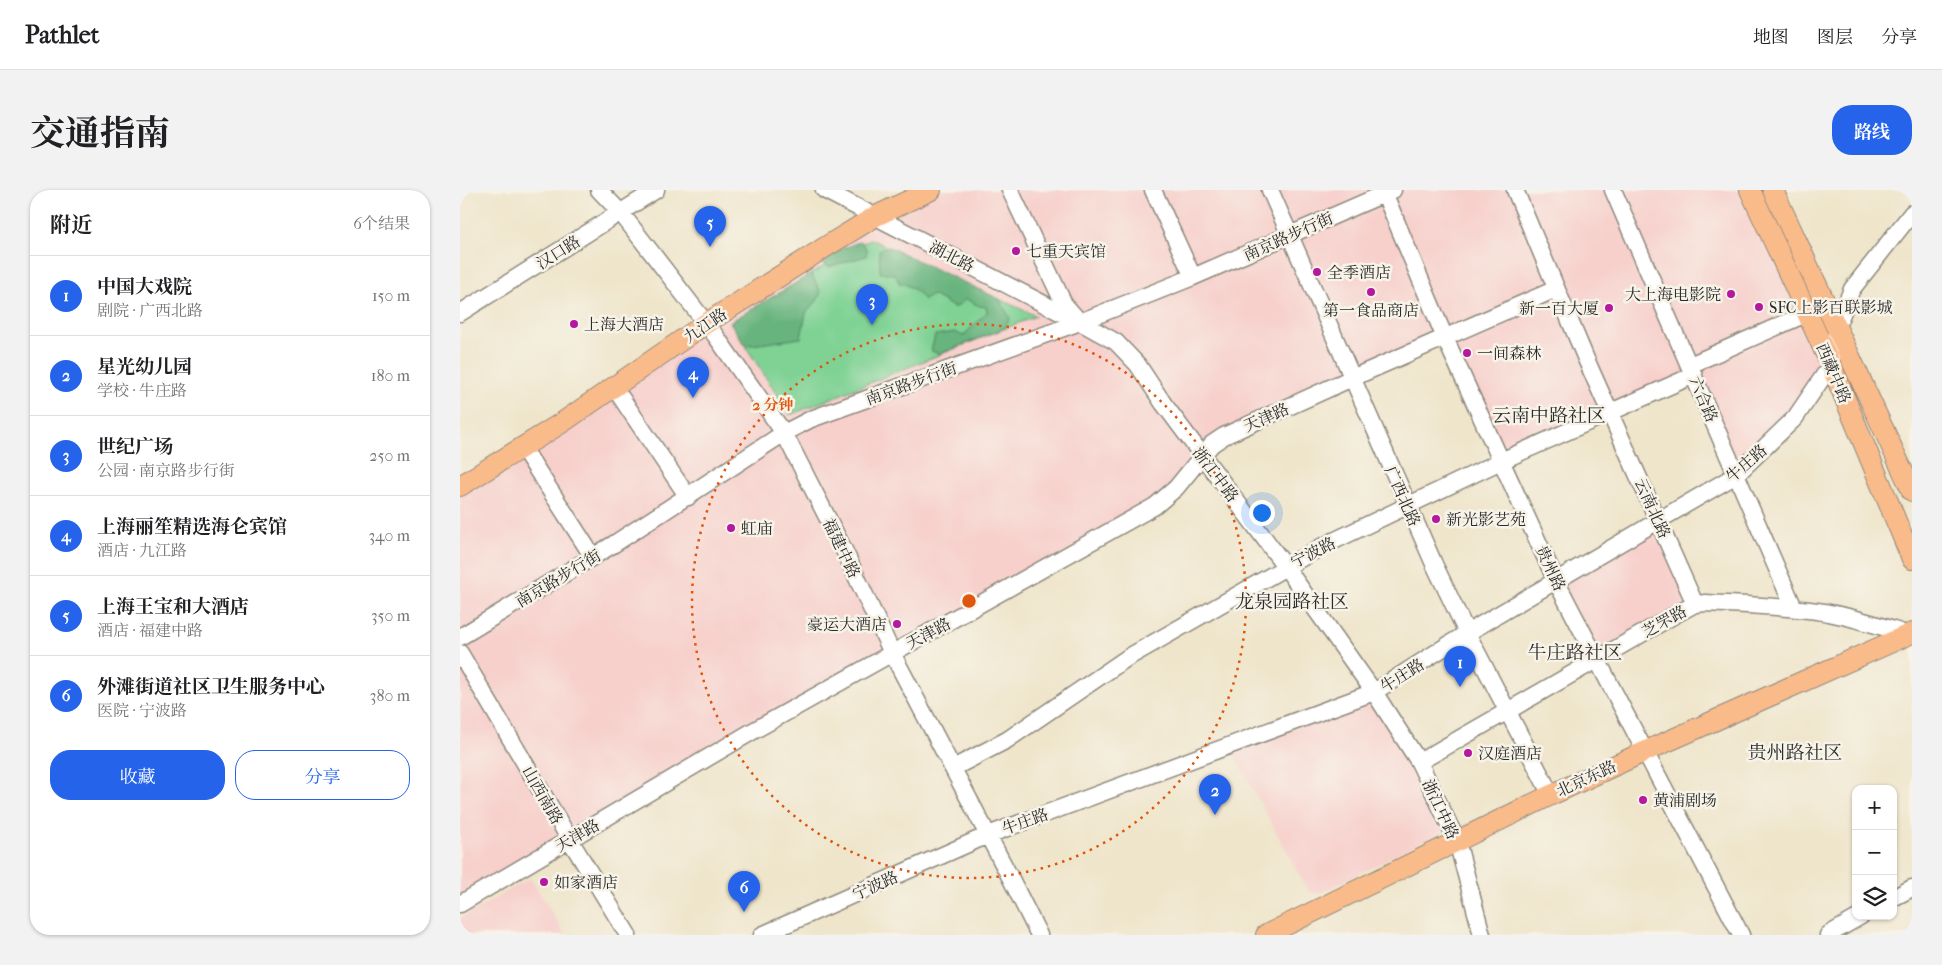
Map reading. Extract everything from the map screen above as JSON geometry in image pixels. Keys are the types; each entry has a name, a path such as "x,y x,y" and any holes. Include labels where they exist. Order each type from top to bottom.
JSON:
{"main road":[{"name":"九江路","path":"460,486 522,448 705,324 876,216 931,190"},
{"name":"西藏中路","path":"1750,190 1808,313 1912,559"},
{"name":"西藏中路","path":"1773,190 1910,480"},
{"name":"北京东路","path":"1266,935 1551,795 1911,634"}],"street":[{"name":"福建中路","path":"599,190 621,213 715,335 784,433 844,550 892,653 1039,935"},
{"name":"汉口路","path":"460,312 656,190"},
{"name":"湖北路","path":"824,190 1080,322"},
{"name":"浙江中路","path":"1010,190 1064,304 1080,322 1116,342 1138,365 1374,692 1419,762 1457,841 1482,935"},
{"path":"1153,190 1193,277"},
{"name":"广西北路","path":"1270,190 1407,505 1467,633 1551,795"},
{"name":"云南北路","path":"1515,190 1609,412 1695,604"},
{"name":"六合路","path":"1613,190 1794,608"},
{"name":"南京路步行街","path":"460,637 593,557 784,433 811,419 1080,322 1193,277 1386,191"},
{"name":"贵州路","path":"1386,191 1394,217 1445,338 1556,581 1742,935"},
{"path":"1830,365 1837,326 1852,289 1912,213"},
{"name":"天津路","path":"460,904 704,760 1155,506 1176,488 1212,444 1224,436 1556,289"},
{"name":"宁波路","path":"953,768 1007,740 1119,663 1284,566 1407,505 1609,412 1808,313"},
{"name":"牛庄路","path":"988,836 1374,692 1467,633 1736,475 1794,418 1830,365"},
{"path":"614,387 688,497"},
{"path":"522,448 593,557"},
{"name":"芝罘路","path":"1419,762 1695,604 1794,608 1859,620 1911,634"},
{"name":"山西南路","path":"460,653 628,935"},
{"name":"宁波路","path":"762,935 988,836"},
{"path":"1897,896 1912,888"},
{"path":"1828,935 1854,920"}],"shaded area":[{"path":"931,190 1748,190 1831,365 1738,474 1694,375 1501,461 1445,338 1224,436 1176,488 460,904 460,486"},
{"path":"1655,530 1689,601 1599,650 1563,583"},
{"path":"1372,701 1414,765 1443,828 1440,833 1320,893 1312,893 1307,889 1232,751"},
{"path":"530,878 566,935 460,935 460,919"}],"green space":[{"path":"870,239 1036,316 790,415 730,322"},
{"path":"861,241 867,250 866,256 829,267 817,259"},
{"path":"887,246 999,299 1010,318 1005,328 940,354 931,351 935,335 955,332 963,336 987,312 986,307 979,306 966,299 955,308 933,295 924,300 913,289 899,283 895,274 880,273 879,250"},
{"path":"811,274 821,292 817,301 806,313 801,338 745,345 730,322"}],"place":[{"name":"上海王宝和大酒店","path":"710,247"},
{"name":"七重天宾馆","path":"1016,251"},
{"name":"全季酒店","path":"1317,272"},
{"name":"第一食品商店","path":"1371,292"},
{"name":"大上海电影院","path":"1731,294"},
{"name":"SFC上影百联影城","path":"1759,307"},
{"name":"新一百大厦","path":"1609,308"},
{"name":"上海大酒店","path":"574,324"},
{"name":"世纪广场","path":"872,325"},
{"name":"一间森林","path":"1467,353"},
{"name":"上海丽笙精选海仑宾馆","path":"693,398"},
{"name":"新光影艺苑","path":"1436,519"},
{"name":"虹庙","path":"731,528"},
{"name":"豪运大酒店","path":"897,624"},
{"name":"中国大戏院","path":"1460,687"},
{"name":"汉庭酒店","path":"1468,753"},
{"name":"黄浦剧场","path":"1643,800"},
{"name":"星光幼儿园","path":"1215,815"},
{"name":"如家酒店","path":"544,882"},
{"name":"外滩街道社区卫生服务中心","path":"744,912"}],"district":[{"name":"云南中路社区","path":"1549,415"},
{"name":"龙泉园路社区","path":"1292,601"},
{"name":"牛庄路社区","path":"1575,652"},
{"name":"贵州路社区","path":"1795,752"}]}
